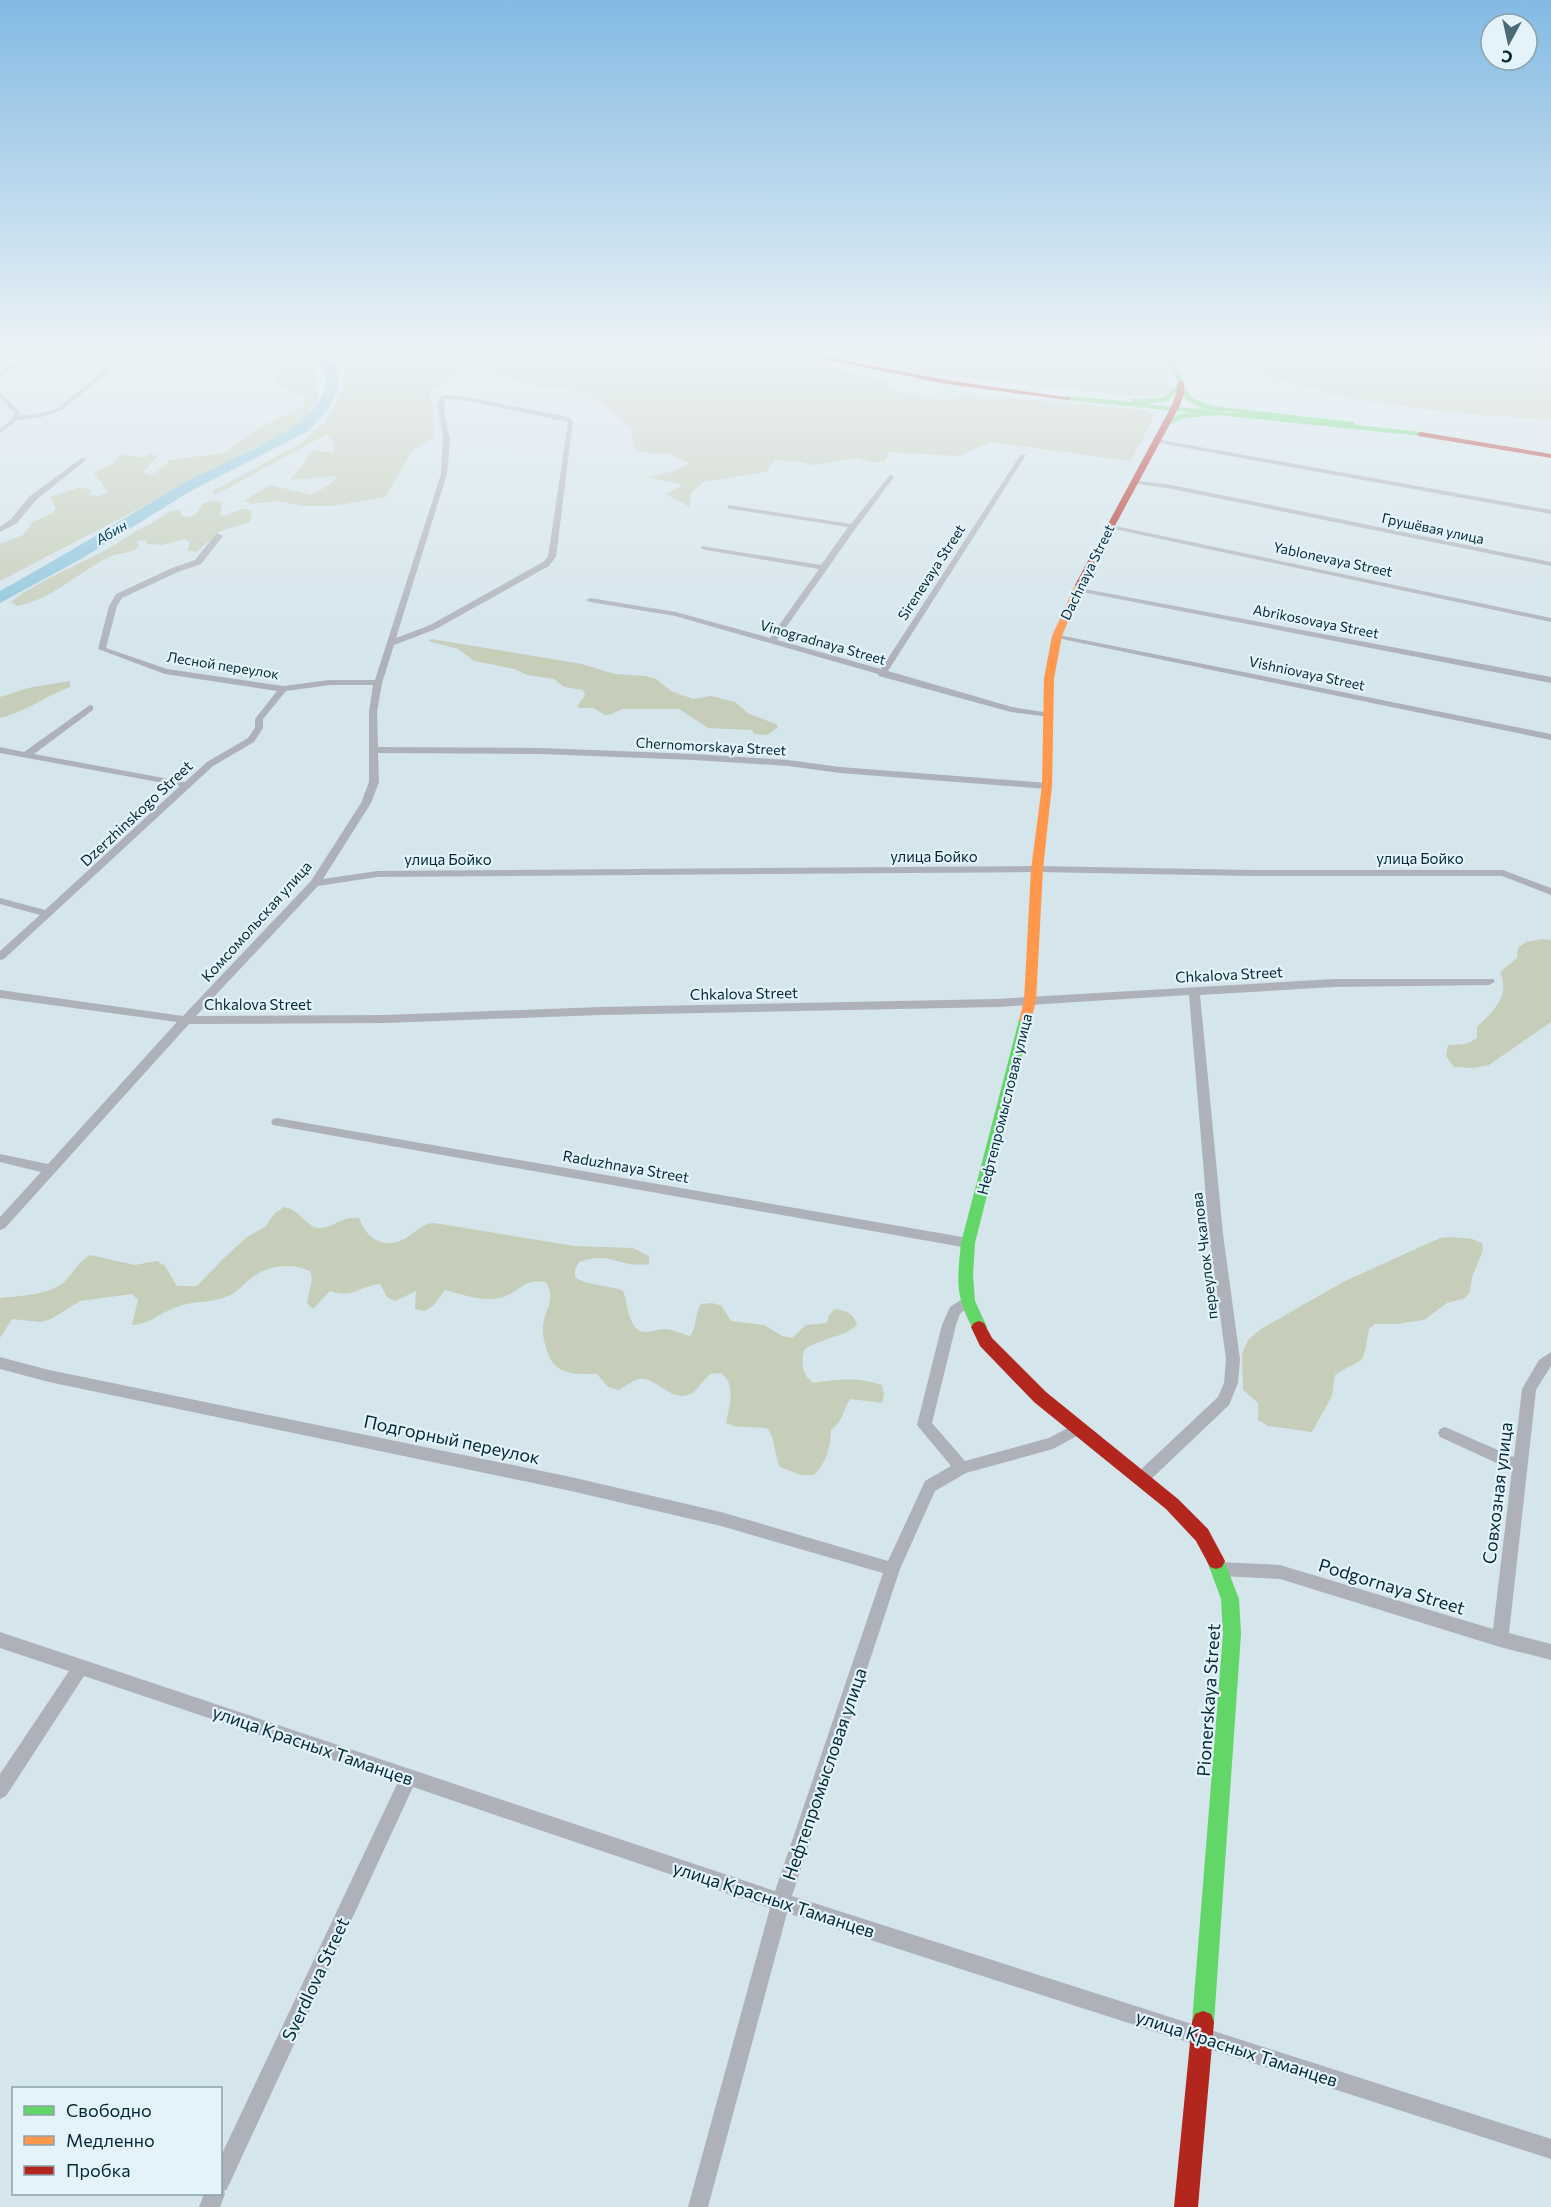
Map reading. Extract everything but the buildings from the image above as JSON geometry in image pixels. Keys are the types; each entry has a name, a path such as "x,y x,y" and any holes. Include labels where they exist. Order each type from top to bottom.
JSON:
{"main road":[{"name":"Dachnaya Street","path":"1047,715 1049,678 1057,636 1077,589 1148,454"},
{"name":"Нефтепромысловая улица","path":"967,1301 965,1275 968,1243 1030,1001 1037,869 1047,786 1047,715"},
{"name":"Pionerskaya Street","path":"967,1301 986,1342 1040,1397 1172,1504 1202,1535 1220,1569 1230,1599 1232,1634 1202,2037 1186,2207"}],"street":[{"name":"Комсомольская улица","path":"0,1225 186,1020 315,883 366,803 374,782 373,712 378,683 444,474 447,454"},
{"name":"Комсомольская улица","path":"391,643 433,627 535,571 552,557 566,454"},
{"path":"1227,454 1551,512"},
{"name":"Sirenevaya Street","path":"882,674 1023,455"},
{"path":"0,530 14,521 33,498 84,459"},
{"path":"772,641 853,526 891,477"},
{"name":"Грушёвая улица","path":"1134,482 1184,489 1551,564"},
{"path":"730,507 853,526"},
{"name":"Yablonevaya Street","path":"1109,526 1551,620"},
{"name":"Лесной переулок","path":"219,536 198,562 119,596 113,606 102,649 165,671 283,689 300,685 359,681 378,683"},
{"path":"705,548 824,568"},
{"name":"Abrikosovaya Street","path":"1077,589 1551,680"},
{"name":"Vinogradnaya Street","path":"590,600 676,614 882,674 1011,709 1047,715"},
{"name":"Vishniovaya Street","path":"1057,636 1551,737"},
{"name":"Dzerzhinskogo Street","path":"0,957 210,764 251,740 259,728 259,719 283,689"},
{"path":"26,755 90,708"},
{"path":"0,750 188,785"},
{"name":"Chernomorskaya Street","path":"374,750 541,751 694,757 1047,786"},
{"name":"улица Бойко","path":"315,883 378,874 1037,869 1252,873 1503,873 1551,892"},
{"path":"0,901 49,914"},
{"name":"Chkalova Street","path":"0,994 186,1020 385,1019 600,1011 1030,1001 1334,983 1489,981"},
{"name":"переулок Чкалова","path":"1141,1479 1224,1401 1231,1383 1233,1359 1216,1234 1194,991"},
{"name":"Raduzhnaya Street","path":"277,1122 968,1243"},
{"path":"0,1158 50,1169"},
{"path":"962,1468 924,1425 949,1325 955,1311 967,1301"},
{"name":"Совхозная улица","path":"1500,1639 1529,1389 1544,1364 1551,1358"},
{"name":"Подгорный переулок","path":"0,1363 49,1376 571,1484 721,1520 892,1569"},
{"name":"Нефтепромысловая улица","path":"698,2207 781,1902 892,1569 930,1486 962,1468 1053,1443 1079,1428"},
{"path":"1445,1433 1520,1467"},
{"name":"Podgornaya Street","path":"1220,1569 1280,1572 1500,1639 1551,1652"},
{"name":"улица Красных Таманцев","path":"0,1640 781,1902 1551,2149"},
{"path":"0,1790 81,1668"},
{"name":"Sverdlova Street","path":"222,2178 409,1777"}],"green space":[{"path":"150,454 158,456 143,472 149,475 157,472 170,460 216,454 244,454 0,581 0,544 23,535 33,522 52,513 56,508 50,497 81,487 90,490 90,495 99,496 108,492 94,474 115,463 118,457 125,455 144,458"},
{"path":"281,454 290,454 215,495 211,492"},
{"path":"311,454 411,454 385,497 334,506 304,506 277,501 251,504 244,501 270,485 312,495 333,482 337,476 290,480"},
{"path":"670,454 888,454 886,460 872,463 857,458 812,465 775,460 766,472 704,482 691,493 690,507 666,494 683,485 646,477 675,471 690,464"},
{"path":"924,454 964,454 960,456"},
{"path":"1079,454 1135,454 1131,461"},
{"path":"214,500 222,503 220,515 242,509 250,510 252,512 250,522 221,531 196,552 187,550 190,543 185,539 163,545 147,544 146,540 137,541 139,546 136,549 97,563 42,598 17,606 11,602 168,513 180,510 182,516 190,517 204,503"},
{"path":"432,639 582,664 614,674 646,676 656,679 671,691 693,699 711,696 735,702 749,714 776,724 778,727 767,735 754,734 752,730 708,728 679,709 622,709 605,715 594,708 577,706 585,696 583,690 564,687 554,679 527,675 515,669 474,661 458,649 428,641"},
{"path":"70,681 70,687 18,712 0,718 0,697 28,688"},
{"path":"1551,940 1551,1022 1489,1065 1473,1068 1454,1067 1446,1056 1448,1045 1466,1044 1477,1038 1477,1027 1494,1009 1502,996 1503,980 1500,972 1517,958 1518,948 1526,942"},
{"path":"284,1207 319,1228 328,1227 347,1219 359,1218 367,1233 386,1243 401,1240 423,1226 434,1223 574,1246 633,1248 649,1256 649,1264 590,1259 579,1262 575,1270 575,1277 623,1291 631,1320 636,1328 644,1332 667,1329 690,1336 701,1304 712,1303 722,1306 731,1321 764,1325 782,1336 792,1338 806,1325 827,1323 829,1315 835,1309 843,1311 851,1315 857,1325 845,1333 804,1350 805,1372 813,1383 848,1380 882,1385 884,1394 882,1403 851,1399 839,1422 831,1430 829,1449 822,1465 814,1475 801,1475 780,1467 768,1429 726,1423 730,1390 729,1383 721,1373 710,1374 697,1389 681,1396 646,1379 639,1379 618,1390 608,1387 597,1374 573,1373 560,1369 551,1359 543,1336 544,1320 550,1300 549,1289 546,1282 538,1281 495,1299 473,1297 445,1290 433,1306 424,1311 415,1309 416,1291 395,1301 387,1297 380,1284 345,1294 330,1291 313,1309 307,1303 312,1279 310,1271 295,1266 279,1266 256,1275 228,1296 187,1304 138,1324 132,1325 138,1300 132,1294 80,1301 51,1319 41,1322 12,1319 0,1338 0,1298 51,1290 64,1282 90,1255 135,1265 157,1261 165,1266 177,1286 197,1286 247,1237 265,1227 275,1213"},
{"path":"1440,1238 1472,1239 1482,1243 1483,1250 1472,1277 1470,1292 1465,1298 1447,1303 1424,1320 1375,1324 1369,1329 1361,1360 1335,1375 1332,1396 1312,1432 1268,1426 1258,1420 1258,1403 1243,1390 1242,1354 1248,1340 1261,1329 1343,1282"}],"waterway":[{"name":"Абин","path":"0,598 75,556 184,489 252,454"}],"traffic: fast":[{"path":"979,1327 967,1301 965,1275 968,1243 1025,1020"},
{"path":"1203,2022 1232,1634 1230,1599 1216,1561"}],"traffic: slow":[{"path":"1025,1020 1030,1001 1037,869 1047,786 1049,678 1057,636 1079,585"}],"traffic: jam":[{"path":"1079,585 1150,454"},
{"path":"1539,454 1551,456"},
{"path":"979,1327 986,1342 1040,1397 1172,1504 1202,1535 1216,1561"},
{"path":"1186,2207 1203,2022"}]}
